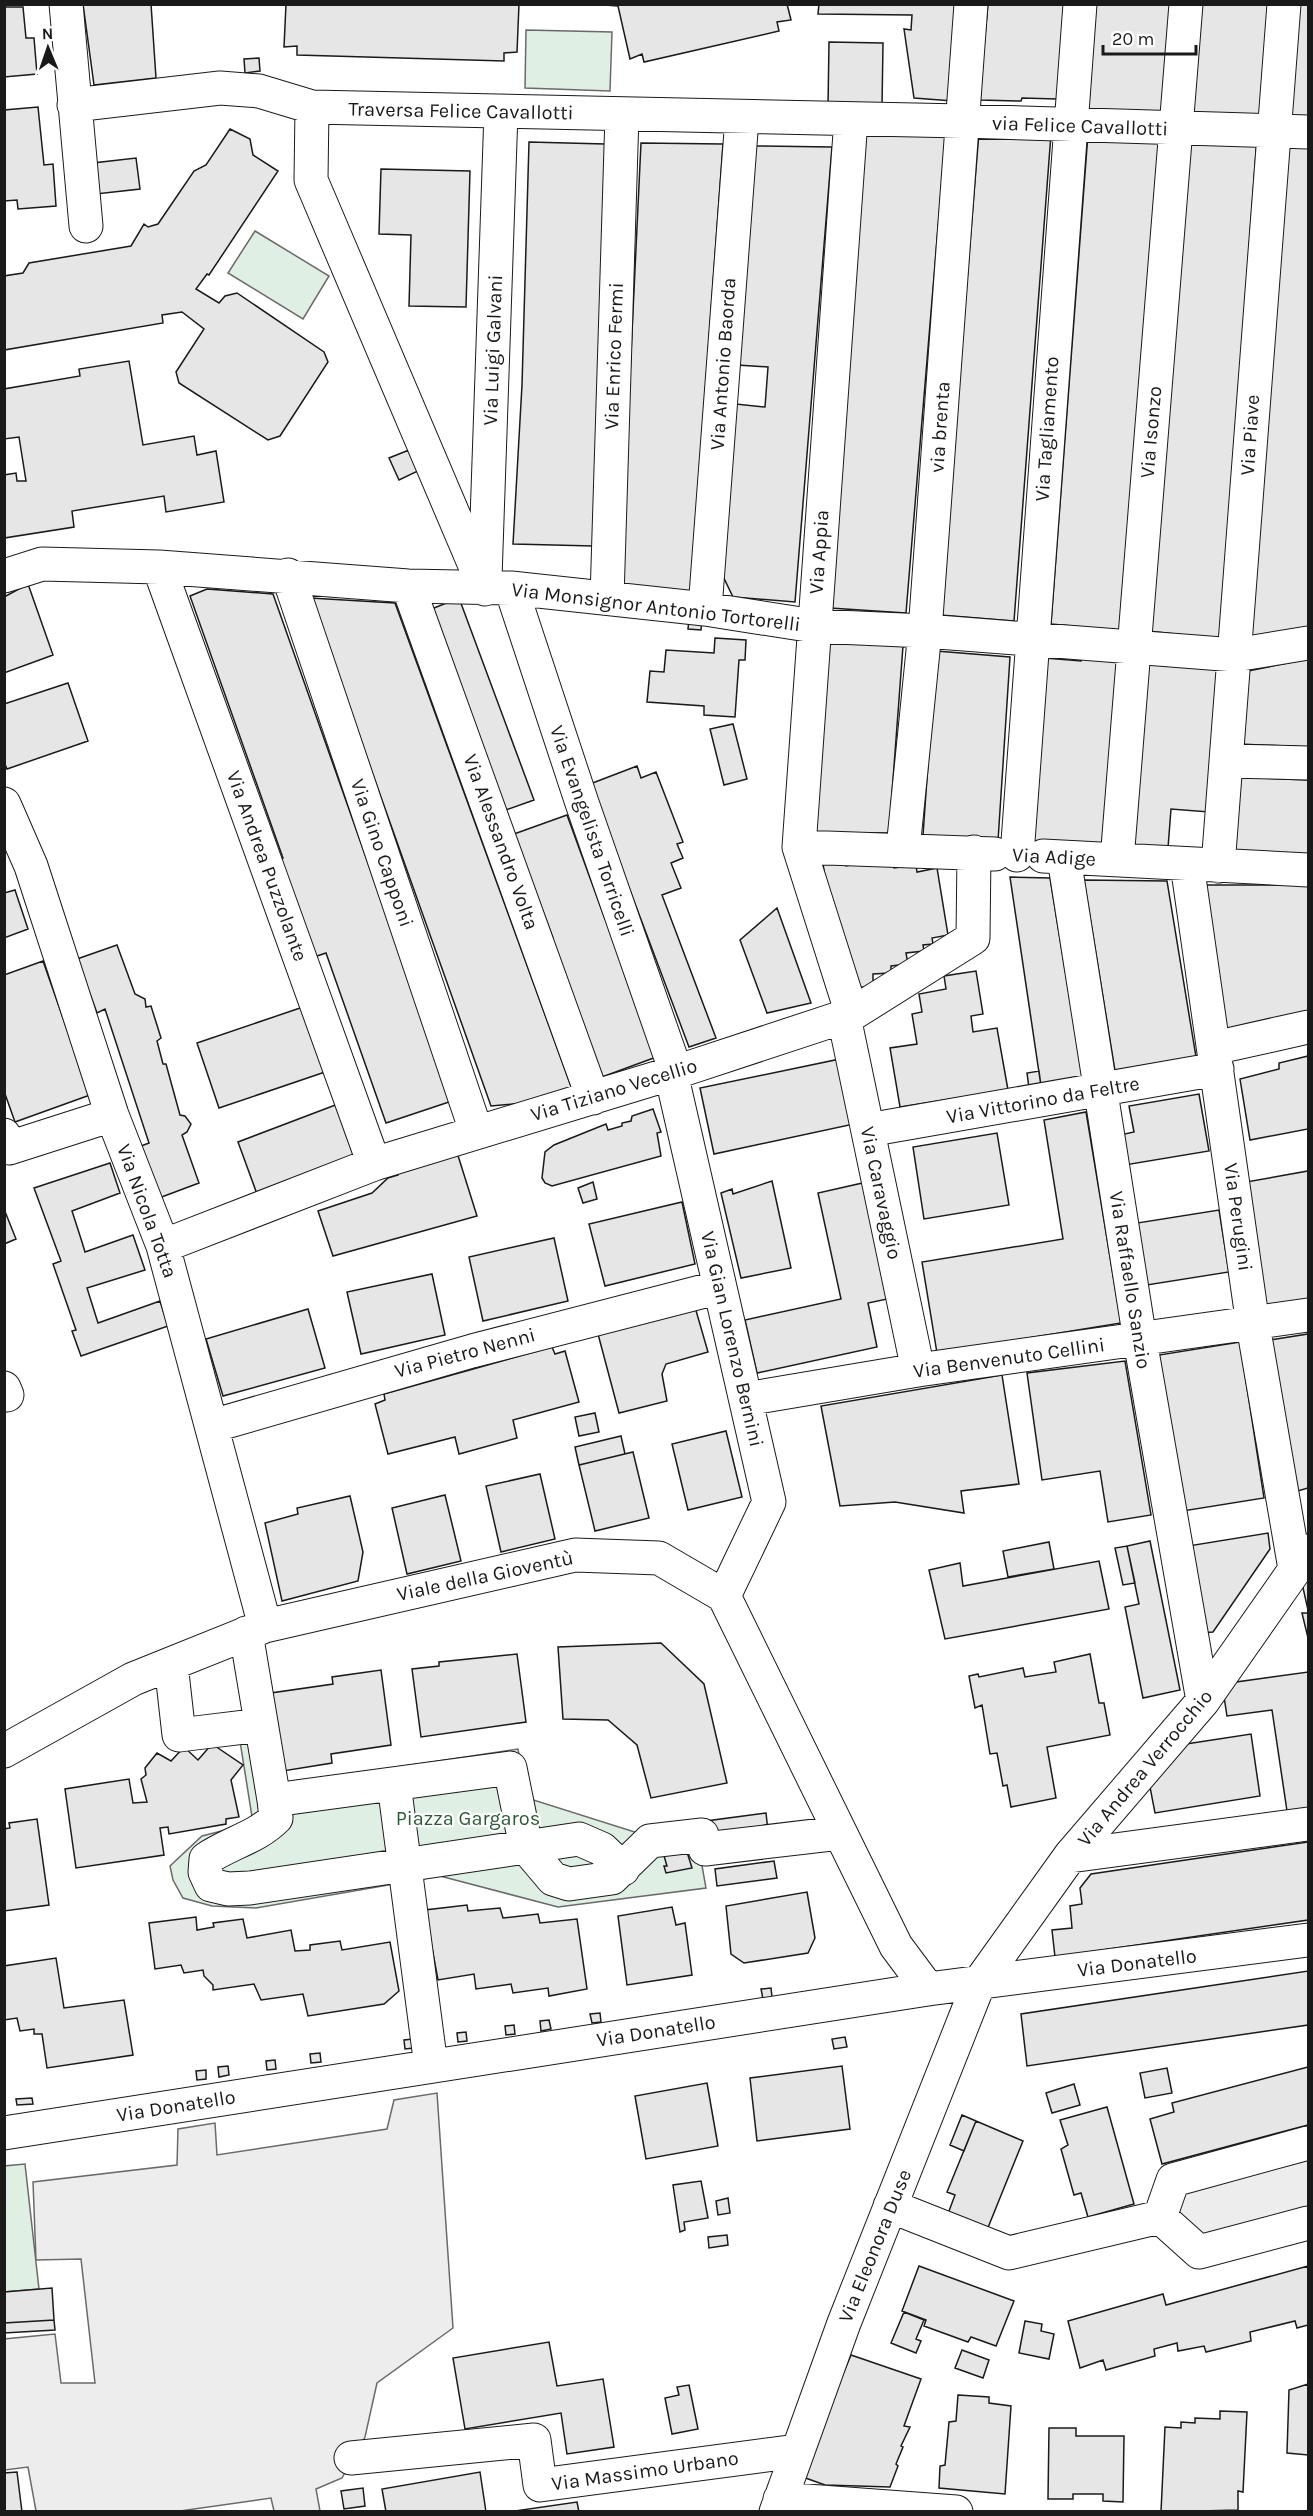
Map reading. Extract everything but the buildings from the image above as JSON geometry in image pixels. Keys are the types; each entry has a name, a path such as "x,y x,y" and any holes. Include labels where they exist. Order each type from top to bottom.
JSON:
{"street":[{"path":"66,4 86,226"},
{"name":"via brenta","path":"903,849 925,631 971,4"},
{"name":"Via Tagliamento","path":"1017,855 1030,641 1080,4"},
{"name":"Via Isonzo","path":"1117,860 1186,4"},
{"name":"Via Piave","path":"1203,865 1227,761 1272,132 1284,4"},
{"name":"Traversa Felice Cavallotti","path":"74,105 220,88 259,91 312,108 851,119"},
{"name":"Via Evangelista Torricelli","path":"312,108 311,180 498,588 582,803 674,1073"},
{"name":"Via Luigi Galvani","path":"498,588 501,112"},
{"name":"Via Enrico Fermi","path":"607,598 622,115"},
{"name":"Via Antonio Baorda","path":"705,609 742,118"},
{"name":"via Felice Cavallotti","path":"851,119 1308,132"},
{"name":"Via Appia","path":"848,1015 799,847 851,119"},
{"name":"Via Monsignor Antonio Tortorelli","path":"4,576 42,564 159,567 288,575 408,586 498,588 705,609 814,626 925,631 1030,641 1234,655 1308,643"},
{"name":"Via Andrea Puzzolante","path":"159,567 374,1164"},
{"name":"Via Gino Capponi","path":"288,575 476,1131"},
{"name":"Via Alessandro Volta","path":"408,586 593,1098"},
{"path":"1227,761 1308,763"},
{"name":"Via Nicola Totta","path":"4,804 31,866 112,1115 163,1246 212,1426 255,1629 261,1725 274,1800"},
{"name":"Via Adige","path":"799,847 974,852 1308,870"},
{"name":"Via Tiziano Vecellio","path":"163,1246 374,1164 476,1131 674,1073 848,1015 973,938 974,852"},
{"name":"Via Raffaello Sanzio","path":"1064,858 1140,1340 1203,1701"},
{"name":"Via Perugini","path":"1203,865 1215,1058 1253,1325 1302,1560"},
{"name":"Via Caravaggio","path":"848,1015 868,1130 918,1370"},
{"name":"Via Vittorino da Feltre","path":"868,1130 1099,1091 1215,1058 1308,1027"},
{"name":"Via Gian Lorenzo Bernini","path":"674,1073 768,1502 724,1596"},
{"path":"4,1135 9,1148 112,1115"},
{"name":"Via Pietro Nenni","path":"212,1426 472,1351 720,1287"},
{"name":"Via Benvenuto Cellini","path":"746,1400 918,1370 1253,1325 1308,1315"},
{"name":"Viale della Gioventù","path":"4,1751 134,1679 255,1629 575,1555 659,1558 724,1596"},
{"name":"Via Andrea Verrocchio","path":"979,1983 1070,1856 1203,1701 1302,1560"},
{"path":"724,1596 763,1671 896,1946 928,1989"},
{"path":"171,1664 178,1735 261,1725"},
{"path":"623,1869 602,1849 579,1839 526,1847 404,1864 250,1888 228,1889 211,1885 205,1872 206,1859 220,1849 263,1830 276,1818 274,1800 510,1768 526,1847 552,1879 569,1884 612,1878 623,1869 650,1841 702,1835 705,1849 840,1833"},
{"path":"394,1784 431,2066"},
{"path":"1070,1856 1308,1824"},
{"name":"Via Donatello","path":"4,2133 928,1989 1308,1940"},
{"name":"Via Eleonora Duse","path":"778,2505 890,2206 979,1983"},
{"path":"1160,2217 1173,2180 1308,2143"},
{"path":"890,2206 1009,2253 1160,2217"},
{"path":"1160,2217 1199,2252 1308,2223"},
{"name":"Via Massimo Urbano","path":"351,2458 534,2440 540,2485 797,2451"},
{"path":"778,2505 956,2511"}],"green space":[{"path":"526,30 612,32 610,91 525,88"},
{"path":"255,231 329,276 303,319 228,273"},
{"name":"Piazza Gargaros","path":"267,1731 278,1785 518,1749 527,1798 644,1835 695,1826 706,1888 558,1907 440,1876 256,1908 212,1906 183,1898 173,1880 170,1866 202,1836 253,1823 239,1735"},
{"path":"25,2164 39,2289 5,2292 4,2166"}],"shaded area":[{"path":"437,2093 453,2328 377,2383 365,2437 342,2478 316,2489 320,2511 274,2511 271,2498 173,2512 36,2511 28,2467 5,2470 4,2339 55,2334 61,2383 95,2383 81,2259 36,2260 33,2182 177,2165 178,2129 215,2123 217,2155 387,2129 394,2100"},
{"path":"1308,2149 1308,2215 1201,2243 1167,2212 1177,2184"}]}
